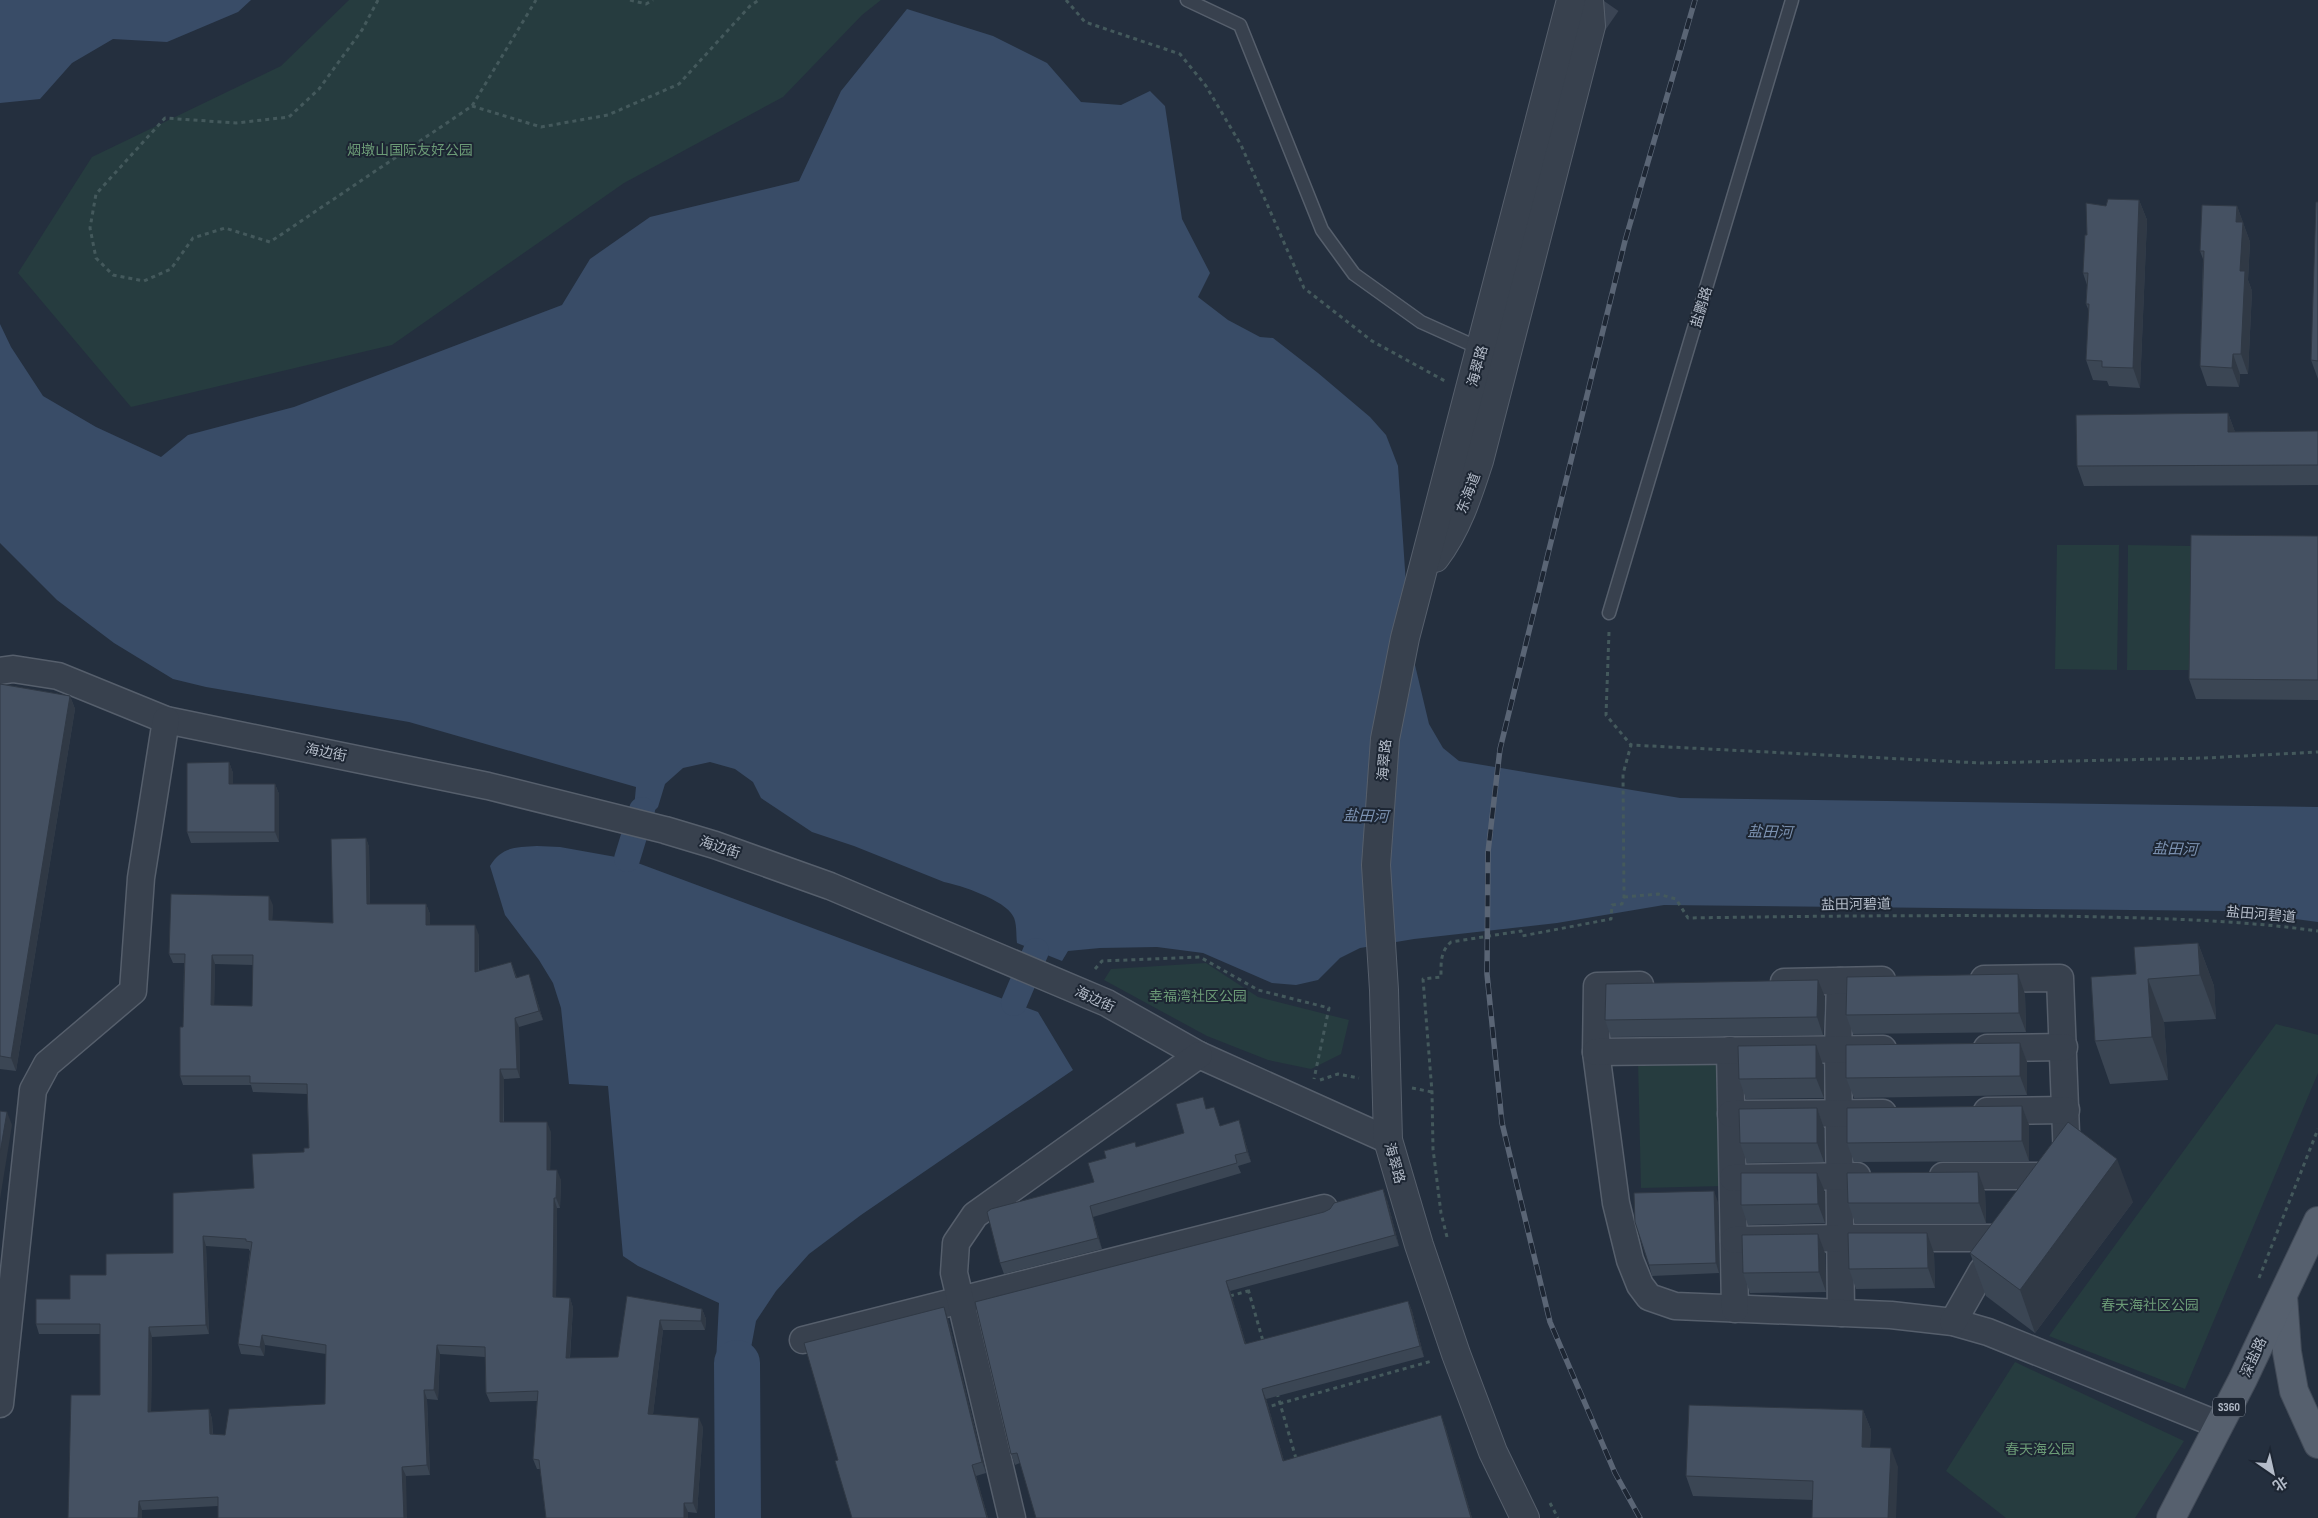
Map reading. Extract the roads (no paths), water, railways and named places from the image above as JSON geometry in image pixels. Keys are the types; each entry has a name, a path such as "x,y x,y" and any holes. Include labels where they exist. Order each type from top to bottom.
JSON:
{"main road":[{"name":"深盐路","path":"2171,1518 2219,1425 2318,1221"},
{"path":"2283,1294 2287,1352 2294,1391 2318,1444"}],"street":[{"name":"海翠路","path":"1526,1518 1493,1452 1456,1354 1419,1245 1388,1140 1384,990 1376,865 1385,739 1405,638 1571,0"},
{"name":"海翠路","path":"1497,397 1591,26 1589,0"},
{"name":"东海道","path":"1420,580 1445,545 1465,504 1497,397"},
{"name":"海边街","path":"7,670 58,676 166,720 488,786 665,830 715,845 830,886 1107,1003 1199,1055 1388,1140"},
{"path":"0,1404 33,1090 47,1064 134,991 142,878 166,720"},
{"path":"1960,979 2060,978 2068,1158 2037,1199"},
{"path":"1762,982 1910,980"},
{"path":"1840,981 1838,1049 1841,1313"},
{"path":"1665,984 1597,986 1596,1052 1616,1202 1630,1260 1640,1285 1649,1297 1675,1306 1841,1313 1953,1322 1988,1332 2219,1425"},
{"path":"1966,1048 2064,1047"},
{"path":"1596,1052 1906,1049"},
{"path":"1730,1050 1735,1309"},
{"path":"1012,1518 954,1274 956,1243 976,1215 1199,1055"},
{"path":"1967,1112 2066,1110"},
{"path":"1732,1114 1908,1112"},
{"path":"1732,1178 1879,1176"},
{"path":"1918,1176 2055,1176"},
{"path":"803,1340 1324,1208"},
{"path":"1734,1240 1840,1238 2013,1230 1982,1271 1953,1322"}],"lane":[{"path":"1187,0 1240,25 1322,230 1354,274 1421,322 1481,349"},
{"name":"盐鹏路","path":"1609,613 1792,0"}],"water":[{"path":"0,0 251,0 238,12 167,42 113,39 72,63 40,99 0,103"},
{"name":"盐田河","path":"907,9 993,36 1047,63 1081,102 1121,105 1150,91 1165,106 1182,219 1210,273 1198,297 1228,320 1260,337 1273,338 1370,417 1386,435 1398,466 1410,644 1429,724 1443,748 1459,761 1680,798 2318,807 2318,922 2233,911 1664,905 1557,923 1414,939 1360,948 1340,958 1318,980 1296,985 1272,983 1203,953 1157,947 1100,948 1068,951 1062,961 1017,943 1016,925 1013,916 1001,904 971,890 944,882 854,846 812,832 761,798 753,782 735,769 710,762 683,768 665,784 658,807 653,812 634,808 636,787 409,722 206,687 173,679 114,643 57,600 0,543 0,324 11,347 43,396 96,427 161,457 188,435 294,407 562,305 590,259 650,217 799,181 841,91"},
{"path":"537,846 560,847 627,859 1038,1012 1073,1070 861,1215 809,1254 776,1291 756,1321 748,1364 716,1362 719,1303 638,1266 623,1256 608,1086 569,1084 561,1008 553,983 539,960 505,915 490,866 499,855 510,849"}],"waterway":[{"path":"627,859 642,810"},
{"path":"1014,1003 1036,951"},
{"path":"737,1363 738,1518"}],"tunnel":[{"path":"1591,26 1609,0"}],"railway":[{"path":"1640,1518 1615,1473 1550,1322 1502,1123 1487,974 1488,852 1500,749 1625,241 1695,0"}],"park label":[{"name":"烟墩山国际友好公园","path":"410,150"},
{"name":"幸福湾社区公园","path":"1198,996"},
{"name":"春天海社区公园","path":"2150,1305"},
{"name":"春天海公园","path":"2040,1449"}]}
